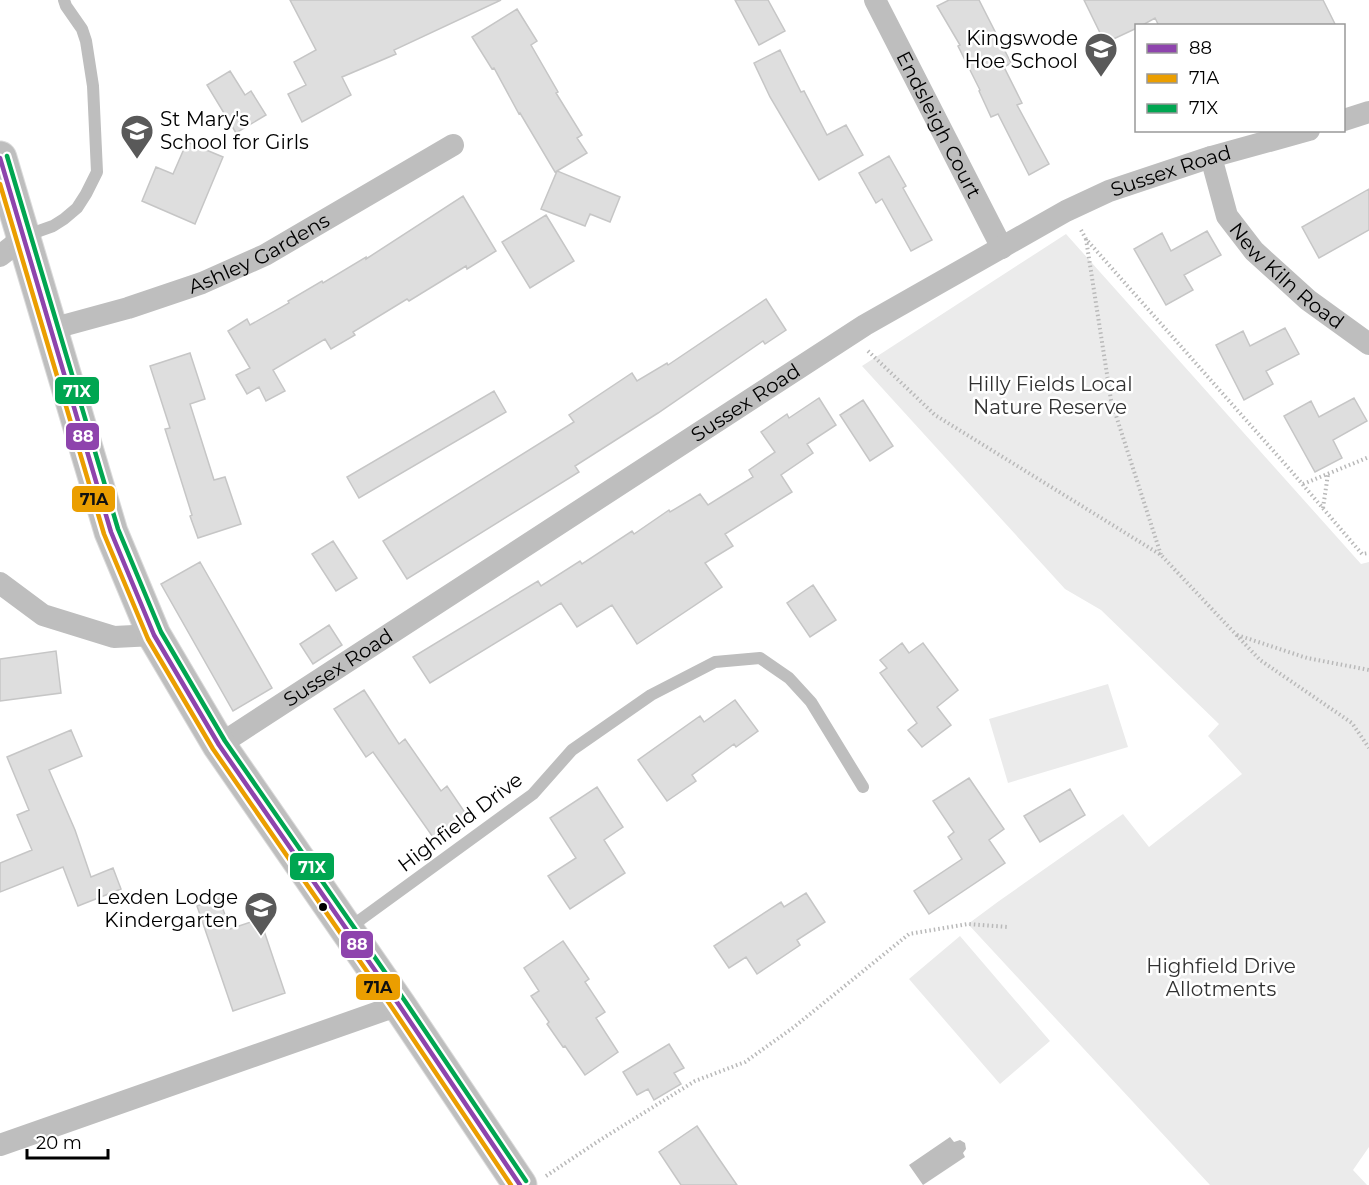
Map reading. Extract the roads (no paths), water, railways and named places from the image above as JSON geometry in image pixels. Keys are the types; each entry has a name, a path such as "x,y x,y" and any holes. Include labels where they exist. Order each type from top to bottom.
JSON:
{"main road":[{"path":"1,166 12,247 51,329 111,532 154,635 219,745 346,930 531,1182"}],"street":[{"name":"Endsleigh Court","path":"875,0 1002,248"},
{"path":"1345,120 1369,112"},
{"name":"Sussex Road","path":"219,745 850,335 1065,211 1109,191 1302,132"},
{"name":"Ashley Gardens","path":"51,329 128,308 202,283 265,255 453,145"},
{"name":"New Kiln Road","path":"1211,158 1227,216 1254,251 1308,300 1369,344"},
{"path":"0,583 43,615 114,636 154,635"},
{"path":"0,1145 399,1005"}],"lane":[{"path":"12,247 53,226 77,208 97,172 93,86 86,41 82,29 64,0"},
{"name":"Highfield Drive","path":"346,930 533,795 572,750 651,695 716,662 760,658 789,678 811,702 863,787"}],"place":[{"name":"Kingswode Hoe School","path":"1101,78"},
{"name":"St Mary's School for Girls","path":"137,160"},
{"name":"Lexden Lodge Kindergarten","path":"261,937"}],"park label":[{"name":"Hilly Fields Local Nature Reserve","path":"1050,396"},
{"name":"Highfield Drive Allotments","path":"1221,978"}]}
